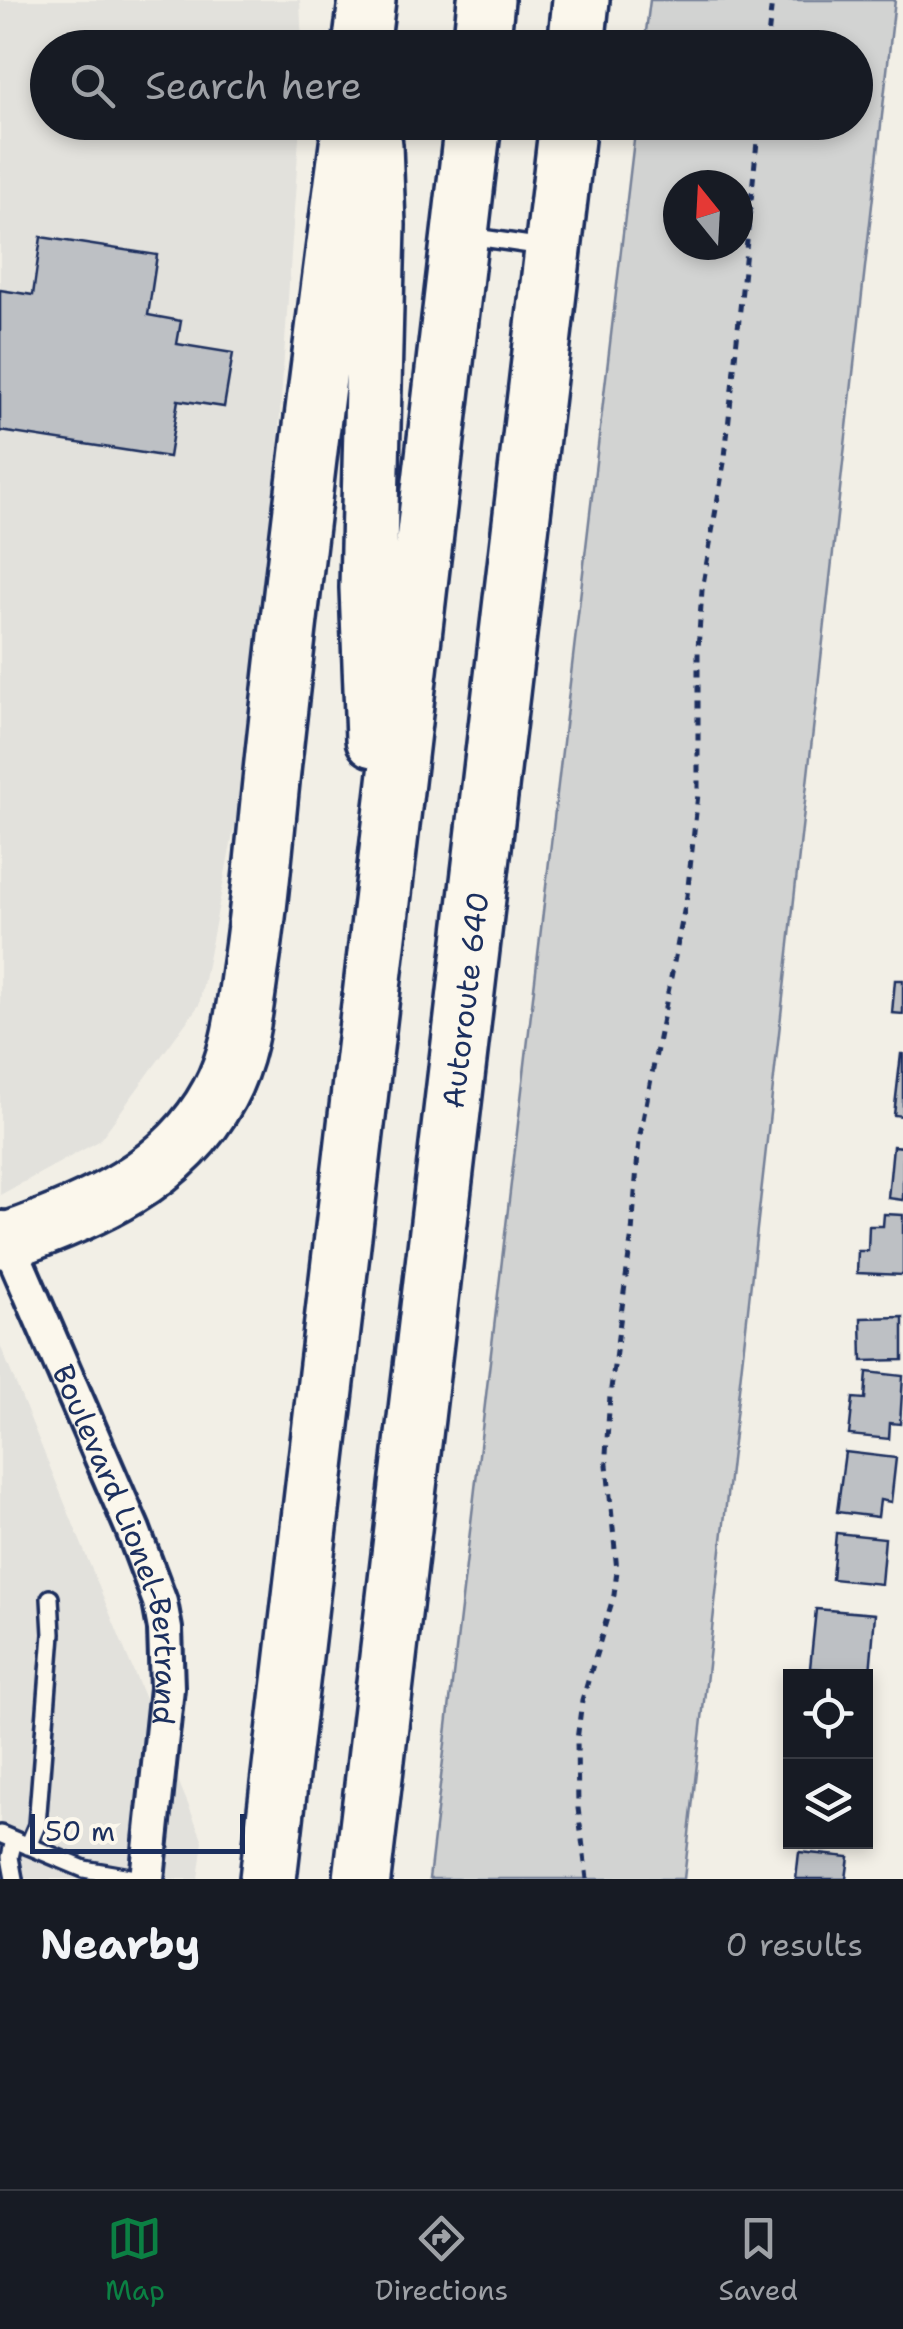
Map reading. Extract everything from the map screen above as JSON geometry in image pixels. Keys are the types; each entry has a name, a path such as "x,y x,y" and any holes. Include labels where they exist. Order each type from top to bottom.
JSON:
{"highway":[{"path":"363,30 368,0"},
{"path":"368,0 370,30"},
{"path":"483,30 486,0"},
{"path":"578,30 581,0"},
{"path":"4,1233 90,1210 157,1167 190,1137 205,1116 238,1046 254,944 313,416 349,140"},
{"path":"374,140 377,225 368,588 382,918"},
{"path":"268,1879 470,140"},
{"name":"Autoroute 640","path":"362,1879 566,140"}],"street":[{"name":"Boulevard Lionel-Bertrand","path":"4,1233 133,1530 166,1628 168,1688 144,1879"}],"lane":[{"path":"460,235 553,248"},
{"path":"14,1879 10,1857 14,1840 37,1825 52,1634 50,1598"},
{"path":"14,1840 84,1869 144,1879"}],"path":[{"path":"769,30 772,0"},
{"path":"587,1879 578,1808 576,1740 582,1701 614,1595 616,1571 606,1454 610,1396 632,1233 639,1140 687,896 698,794 702,590 725,457 758,140"}],"shaded area":[{"path":"0,0 300,0 301,30 30,30 30,140 299,140 261,693 199,1005 99,1141 0,1195"},
{"path":"650,0 895,0 684,1879 429,1879 634,140 873,140 873,30 646,30"},
{"path":"0,1345 203,1841 198,1879 0,1879"}],"building":[{"path":"41,237 157,255 148,315 181,321 177,344 233,353 224,407 178,400 169,457 0,431 0,290 33,295"},
{"path":"895,980 903,980 903,1014 892,1013"},
{"path":"903,1054 903,1116 894,1115"},
{"path":"893,1146 903,1147 903,1200 888,1198"},
{"path":"884,1214 903,1215 903,1275 857,1273 858,1251 868,1251 869,1226 883,1226"},
{"path":"903,1317 903,1360 862,1361 861,1318"},
{"path":"867,1372 903,1376 900,1424 890,1423 889,1439 849,1435 853,1398 865,1399"},
{"path":"845,1452 896,1458 891,1502 880,1500 878,1517 837,1512"},
{"path":"836,1533 885,1538 881,1584 832,1579"},
{"path":"816,1609 875,1614 870,1669 810,1668"},
{"path":"799,1852 849,1857 846,1879 796,1879"}]}
